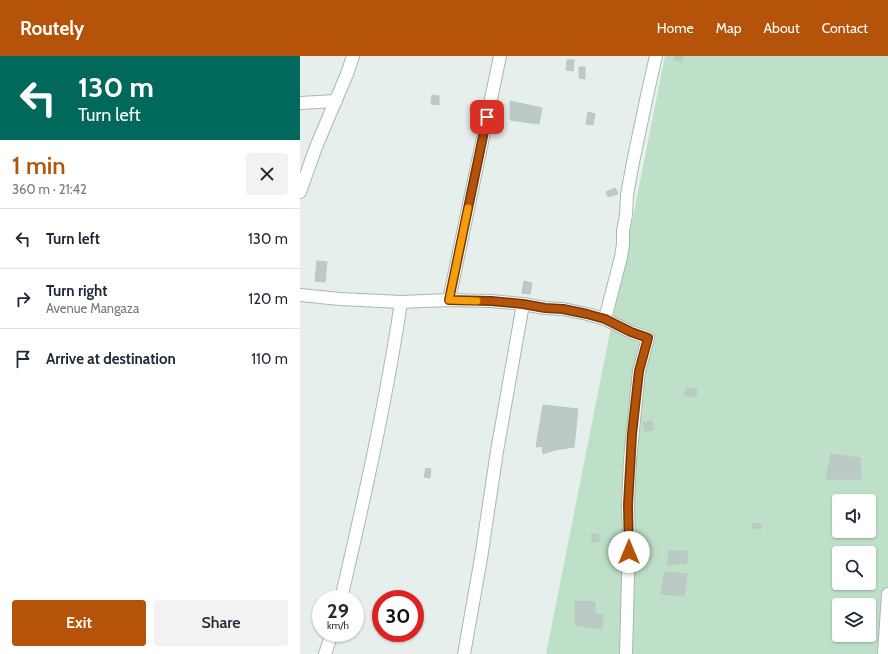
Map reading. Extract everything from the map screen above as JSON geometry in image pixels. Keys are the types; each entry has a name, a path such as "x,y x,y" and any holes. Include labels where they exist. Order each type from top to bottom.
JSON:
{"street":[{"path":"300,192 316,147 347,74 353,56"},
{"path":"449,300 500,56"},
{"path":"605,319 621,257 627,196 656,56"},
{"path":"300,103 336,101"},
{"path":"300,295 400,302 449,300 491,301 523,304 545,308 563,309 587,314 605,319 631,332 648,338 639,371 630,460 628,505 630,537 626,654"},
{"path":"343,590 363,503 394,349 400,302"},
{"path":"464,654 481,558 497,451 523,304"},
{"path":"884,654 888,594"},
{"path":"325,654 329,642"}],"green space":[{"path":"665,56 888,56 888,654 546,654"}],"building":[{"path":"675,56 683,56 682,61 674,60"},
{"path":"567,60 574,60 573,71 566,70"},
{"path":"579,67 585,67 585,79 579,78"},
{"path":"432,95 439,96 439,105 431,104"},
{"path":"510,101 542,108 539,124 510,120"},
{"path":"588,112 595,114 593,125 586,124"},
{"path":"615,188 618,194 608,197 606,192"},
{"path":"317,261 327,262 325,282 315,281"},
{"path":"524,281 532,283 530,294 522,293"},
{"path":"686,388 697,390 696,397 685,395"},
{"path":"543,405 578,409 574,447 555,450 543,454 542,446 536,447"},
{"path":"652,421 653,430 645,431 643,423"},
{"path":"831,454 860,458 861,479 826,479"},
{"path":"426,468 431,469 430,478 424,477"},
{"path":"753,523 761,524 761,529 752,528"},
{"path":"592,534 599,534 599,542 592,542"},
{"path":"669,551 687,551 687,563 667,565"},
{"path":"665,572 687,574 684,596 661,594"},
{"path":"575,601 595,602 595,614 603,615 602,629 575,625"}],"slow traffic":[{"path":"468,208 449,300 477,301"}],"route":[{"path":"487,117 449,300 491,301 563,309 605,319 631,332 648,338 639,371 632,434 628,505 630,537 629,552"}]}
